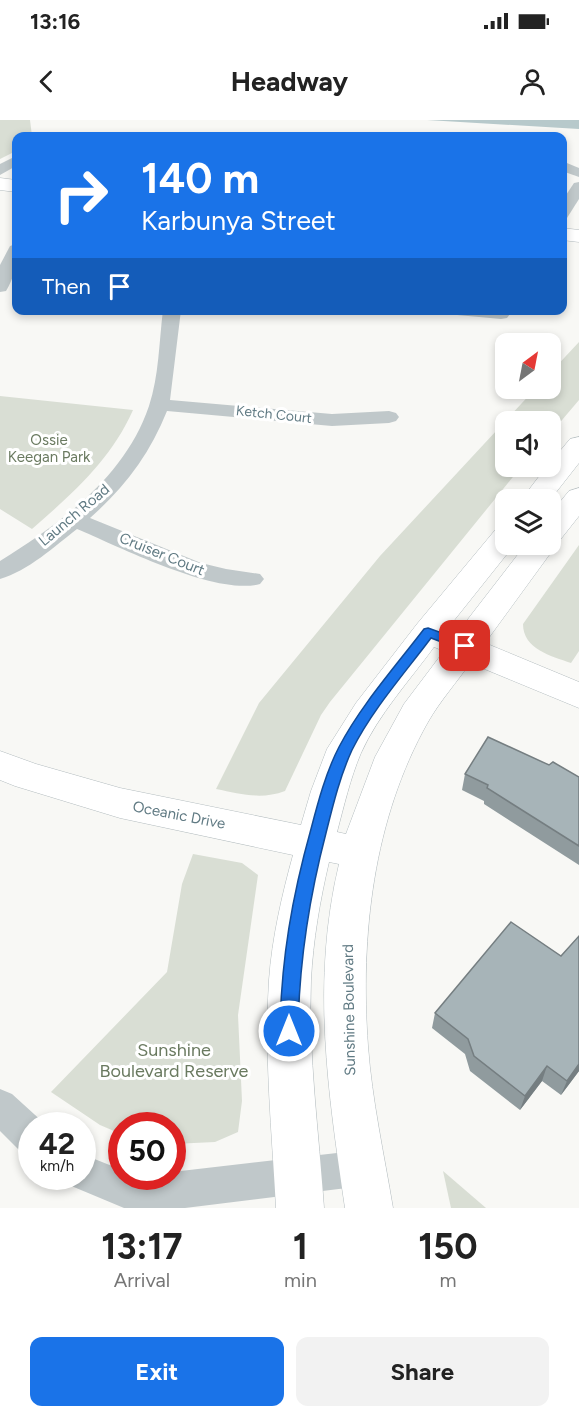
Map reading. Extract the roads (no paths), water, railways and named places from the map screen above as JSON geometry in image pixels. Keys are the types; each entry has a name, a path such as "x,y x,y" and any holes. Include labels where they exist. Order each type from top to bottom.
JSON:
{"main road":[{"path":"544,489 579,445"},
{"path":"561,520 579,497"},
{"path":"299,1192 289,1031 290,978 301,899 314,843 345,749 368,712 428,632 495,550"},
{"name":"Sunshine Boulevard","path":"366,1188 350,1082 345,989 351,901 360,853 374,804 412,718 535,555"},
{"path":"428,632 579,696"},
{"name":"Oceanic Drive","path":"0,765 28,776 120,803 360,853"}],"street":[{"path":"567,198 575,172"},
{"path":"0,287 9,256"},
{"name":"Launch Road","path":"0,571 74,519 115,481 131,460 143,441 159,405 171,315"},
{"name":"Ketch Court","path":"159,405 348,421 388,417"},
{"name":"Cruiser Court","path":"74,519 193,568 218,575 252,579"},
{"path":"0,1106 18,1123"},
{"path":"96,1178 138,1195 299,1192 366,1188"}],"park label":[{"name":"Ossie Keegan Park","path":"49,448"},
{"name":"Sunshine Boulevard Reserve","path":"174,1060"}]}
